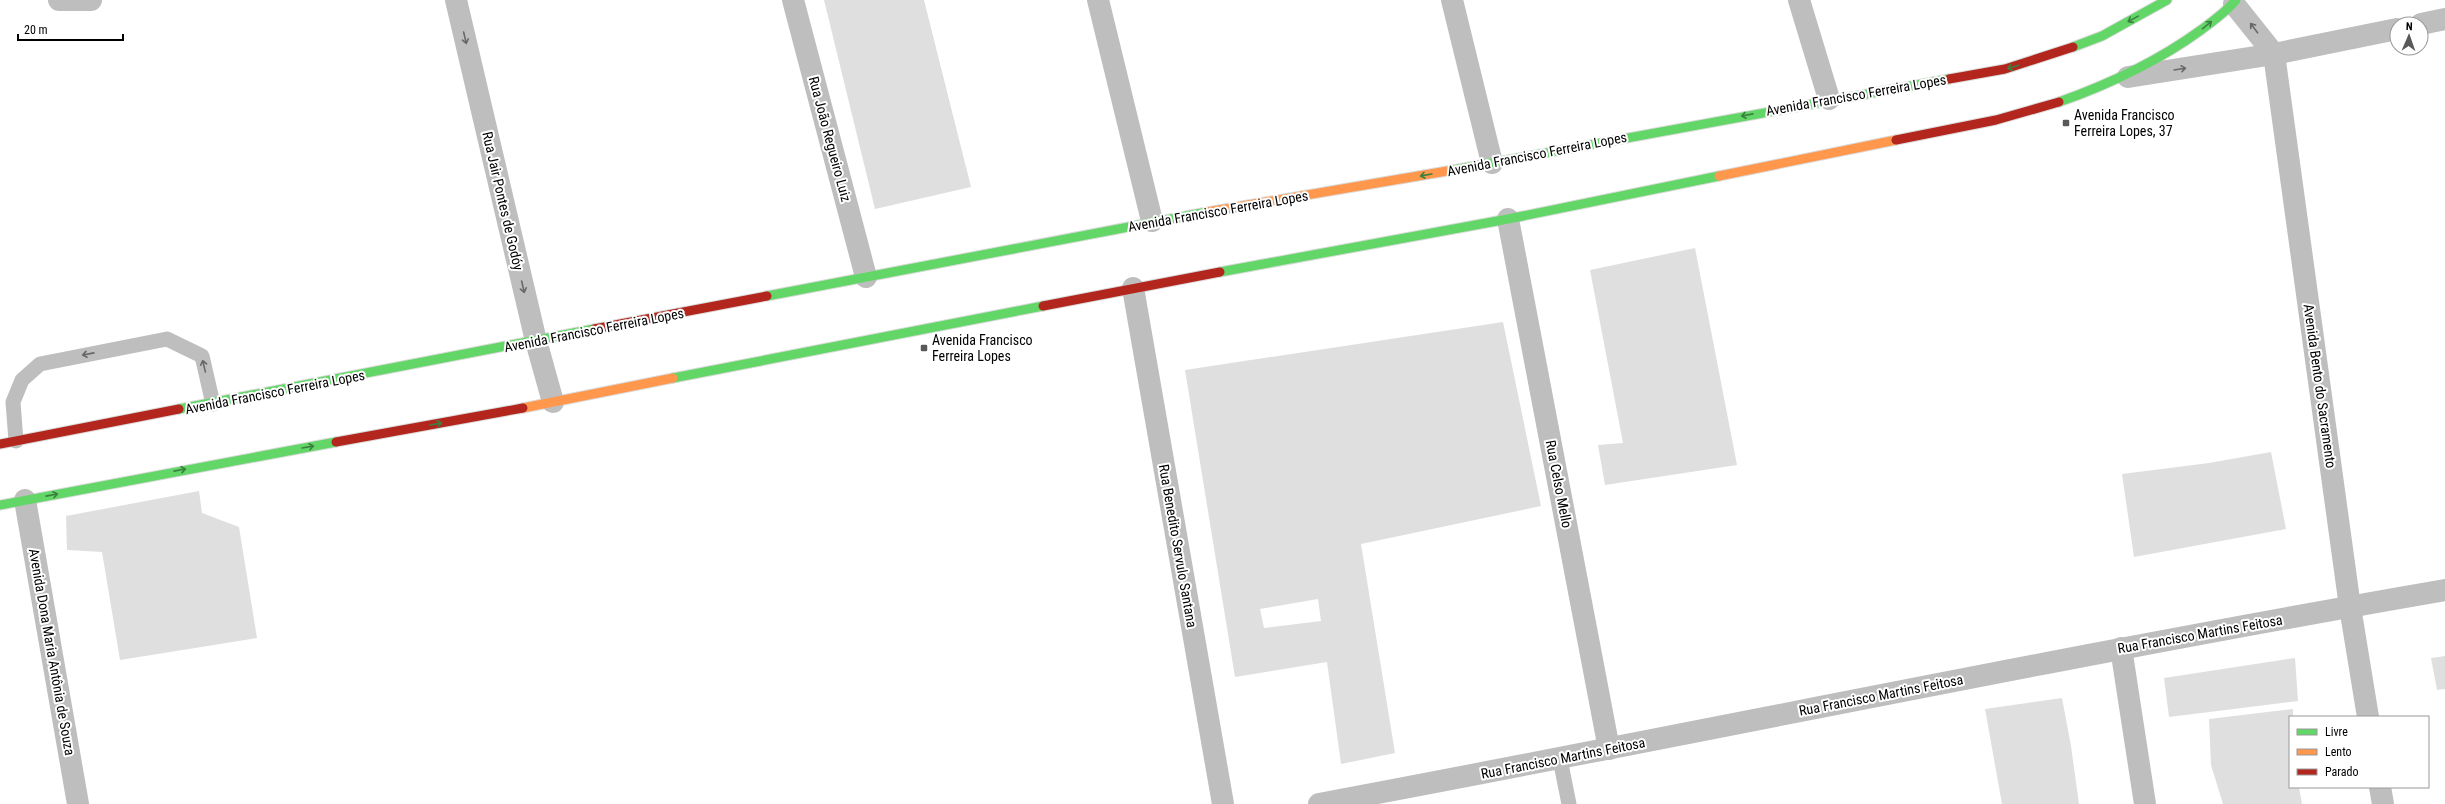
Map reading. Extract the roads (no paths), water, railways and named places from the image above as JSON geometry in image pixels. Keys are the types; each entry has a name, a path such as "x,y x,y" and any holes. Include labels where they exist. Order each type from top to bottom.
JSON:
{"main road":[{"name":"Avenida Francisco Ferreira Lopes","path":"0,444 213,404 1152,221 1492,163 1829,99 2005,69 2058,53 2102,36 2167,0"},
{"path":"0,505 553,402 1133,288 1508,219 1996,120 2055,104 2128,77 2191,38 2235,2"}],"street":[{"path":"59,0 90,0"},
{"name":"Rua Jair Pontes de Godóy","path":"456,0 536,341 553,402"},
{"name":"Rua João Regueiro Luiz","path":"794,0 866,277"},
{"path":"1098,0 1152,221"},
{"path":"1452,0 1492,163"},
{"path":"1799,0 1829,99"},
{"path":"2235,2 2274,54"},
{"path":"2429,22 2445,19"},
{"path":"2128,77 2274,54 2389,31"},
{"name":"Avenida Bento do Sacramento","path":"2274,54 2350,607 2368,716"},
{"name":"Rua Celso Mello","path":"1508,219 1609,749"},
{"name":"Rua Benedito Servulo Santana","path":"1133,288 1223,804"},
{"name":"Avenida Dona Maria Antônia de Souza","path":"26,500 78,804"},
{"name":"Rua Francisco Martins Feitosa","path":"1318,804 1560,759 2121,648 2445,590"},
{"path":"2121,648 2145,804"},
{"path":"2380,788 2383,804"}],"lane":[{"path":"16,441 13,402 22,380 40,364 160,340 167,339 188,347 202,356 213,404"},
{"path":"1560,759 1569,804"}],"place":[{"name":"Avenida Francisco Ferreira Lopes, 37","path":"2066,123"},
{"name":"Avenida Francisco Ferreira Lopes","path":"924,348"}]}
